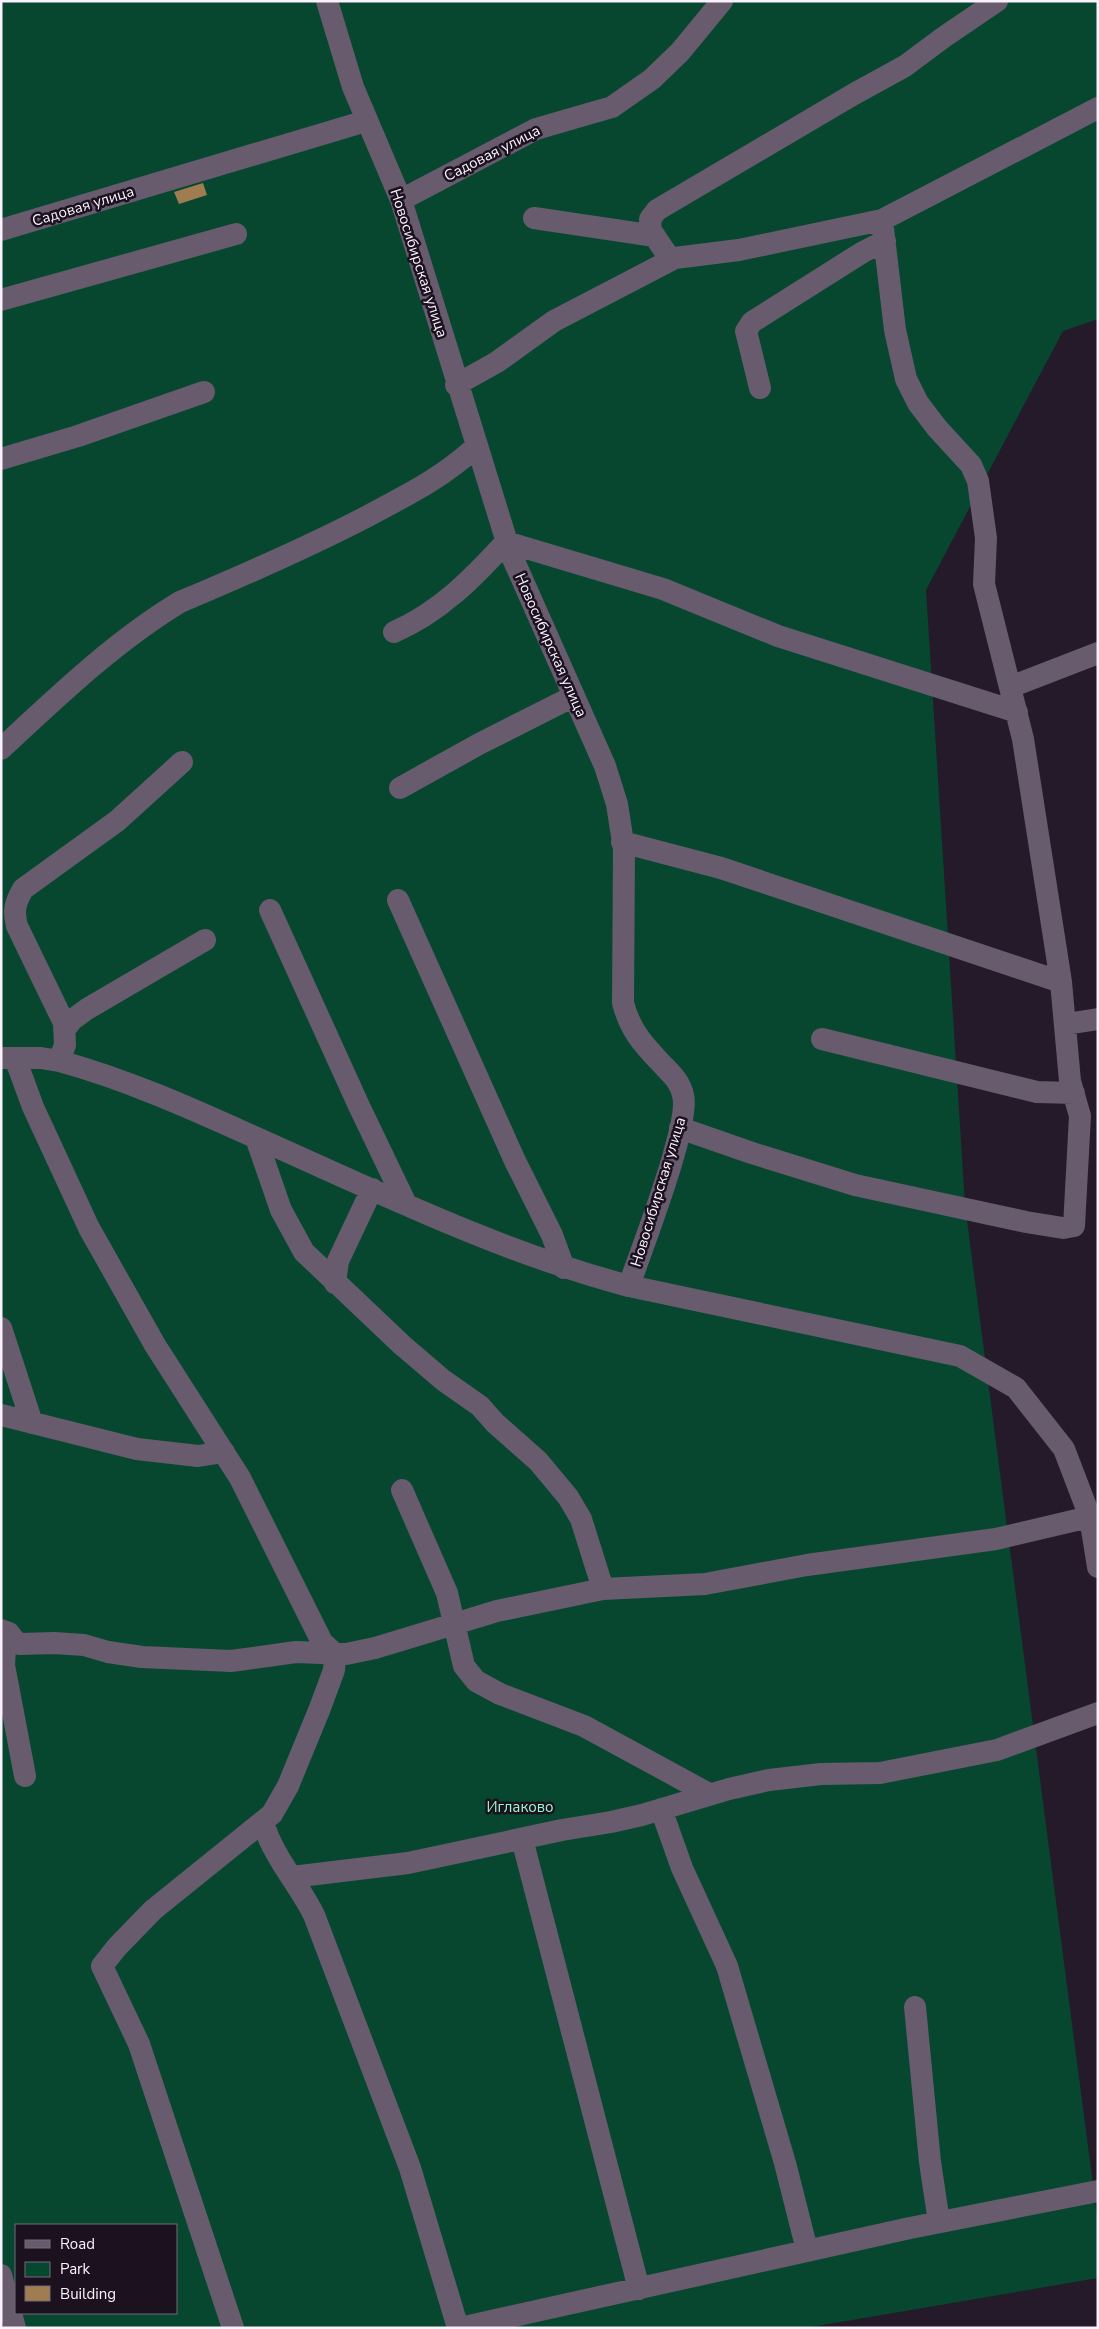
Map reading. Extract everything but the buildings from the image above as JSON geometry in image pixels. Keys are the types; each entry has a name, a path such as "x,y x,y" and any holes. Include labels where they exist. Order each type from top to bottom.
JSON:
{"street":[{"name":"Новосибирская улица","path":"327,1 353,87 401,200 456,385 506,542 605,766 617,804 622,842 624,892 623,1004 628,1023 675,1078 684,1095 680,1128 629,1286"},
{"name":"Садовая улица","path":"401,200 536,129 612,107 652,79 680,52 722,1"},
{"path":"670,260 651,231 650,219 657,210 905,66 997,1"},
{"path":"760,388 746,340 746,331 752,322 863,252 883,230 1098,108"},
{"name":"Садовая улица","path":"1,230 366,121"},
{"path":"534,218 655,236"},
{"path":"456,385 497,362 554,321 670,260 883,230"},
{"path":"680,1128 855,1185 1016,1220 1063,1228 1074,1226 1080,1116 1070,1081 1061,982 1017,712 990,614 984,584 986,538 978,481 971,465 932,422 918,402 906,379 895,330 883,230"},
{"path":"1,300 236,234"},
{"path":"1,459 78,436 204,392"},
{"path":"1,749 62,693 161,613 180,602 335,532 425,486 454,466 476,447"},
{"path":"394,632 434,611 457,593 506,542 663,589 778,636 1017,712"},
{"path":"1010,687 1098,654"},
{"path":"400,788 479,744 574,696"},
{"path":"59,1061 65,1045 65,1029 17,926 14,914 16,902 24,889 117,821 182,762"},
{"path":"622,842 721,868 1061,982"},
{"path":"398,900 515,1161 552,1235 564,1268"},
{"path":"270,910 359,1106 406,1204"},
{"path":"65,1029 72,1020 87,1009 205,940"},
{"path":"1066,1024 1098,1019"},
{"path":"822,1039 1037,1092 1074,1093"},
{"path":"335,1654 322,1642 255,1508 224,1452 151,1337 89,1228 8,1058 41,1058 59,1061 173,1101 513,1250 564,1268 629,1286 960,1356 1016,1388 1064,1449 1094,1516 1098,1567"},
{"path":"256,1138 281,1210 304,1252 335,1283 443,1380 480,1406 495,1423 538,1461 568,1498 581,1519 603,1589"},
{"path":"335,1283 338,1261 372,1189"},
{"path":"1,1328 32,1423"},
{"path":"1,1415 137,1449 198,1456 224,1452"},
{"path":"402,1490 447,1593 455,1624 457,1643 464,1666 476,1681 500,1694 584,1726 709,1794"},
{"path":"4,1631 20,1644 54,1643 84,1645 108,1652 142,1657 231,1661 303,1652 335,1654 374,1648 497,1611 603,1589 705,1584 807,1566 996,1539 1094,1516"},
{"path":"4,1631 4,1665 26,1776"},
{"path":"233,2328 145,2061 102,1966 117,1947 154,1910 272,1814 288,1786 334,1670 335,1654"},
{"path":"292,1878 408,1863 611,1822 709,1794 778,1778 880,1772 997,1750 1098,1713"},
{"path":"661,1809 682,1868 727,1966 785,2163 807,2250"},
{"path":"263,1822 274,1852 304,1896 314,1915 366,2054 388,2105 410,2168 459,2328 807,2250 1098,2191"},
{"path":"522,1839 639,2289"},
{"path":"914,2007 930,2162 939,2222"},
{"path":"1,2276 15,2328"}],"green space":[{"name":"Иглаково","path":"1,1 1098,1 1098,319 1063,331 926,590 965,1205 1098,2223 1098,2278 805,2328 1,2328"}]}
